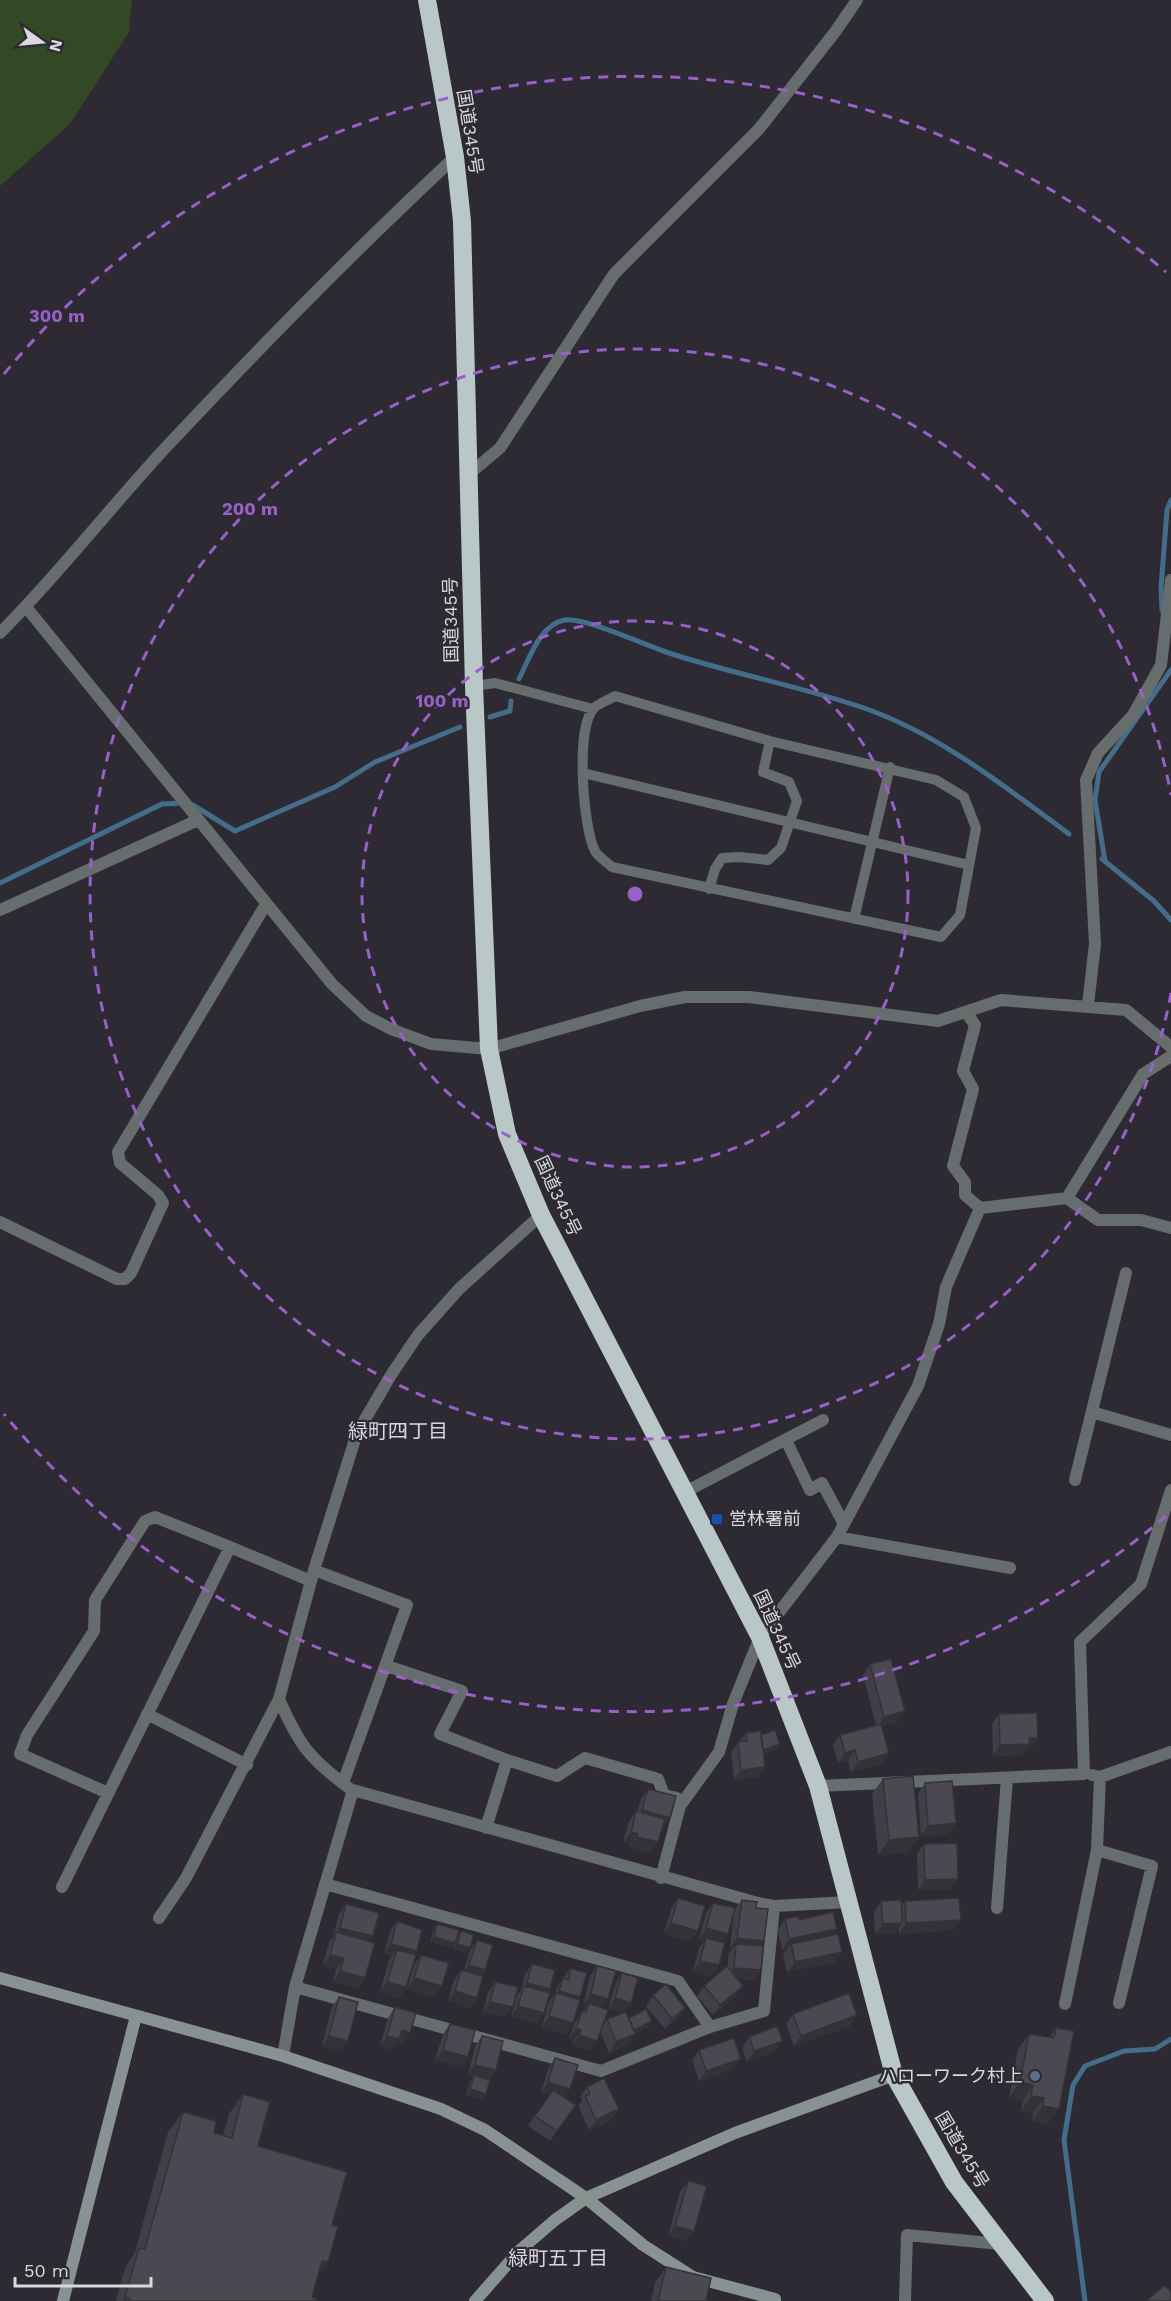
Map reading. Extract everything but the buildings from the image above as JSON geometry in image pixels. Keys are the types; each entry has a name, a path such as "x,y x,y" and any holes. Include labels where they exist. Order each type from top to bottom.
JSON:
{"highway":[{"name":"国道345号","path":"427,0 454,158 462,221 474,686 489,1049 507,1134 541,1215 760,1637 818,1786 894,2075 954,2182 1045,2301"}],"street":[{"path":"469,474 500,448 614,274 759,129 835,32 857,0"},
{"path":"0,633 26,608 170,443 401,207 454,158"},
{"path":"1088,1005 1095,944 1086,780 1098,753 1133,715 1161,665 1171,580"},
{"path":"26,608 332,984 366,1016 391,1029 431,1044 489,1049 640,1006 685,997 749,997 938,1021 1001,1000 1088,1005 1126,1010 1171,1047"},
{"path":"0,910 198,820"},
{"path":"0,1222 117,1279 124,1279 131,1273 163,1203 158,1195 120,1163 118,1152 266,904"},
{"path":"966,1012 975,1025 963,1071 973,1089 953,1166 965,1182 965,1195 980,1208 1067,1198 1098,1220 1140,1220 1171,1227"},
{"path":"1067,1198 1143,1074 1171,1056"},
{"path":"661,1878 680,1806 719,1752 733,1704 760,1637 837,1537 918,1386 939,1324 946,1287 980,1208"},
{"path":"159,1917 186,1878 247,1765 279,1699 313,1575 357,1434 391,1375 418,1335 459,1289 541,1215"},
{"path":"1075,1480 1126,1273"},
{"path":"1092,1412 1171,1435"},
{"path":"685,1492 824,1420"},
{"path":"786,1440 810,1490 822,1483 844,1524"},
{"path":"1084,1774 1080,1642 1141,1584 1171,1490"},
{"path":"108,1793 20,1754 27,1735 94,1631 95,1600 145,1521 154,1517 230,1547 407,1605 348,1787 325,1884 295,1987 283,2056"},
{"path":"837,1537 1010,1569"},
{"path":"62,1887 230,1547"},
{"path":"387,1666 462,1691 440,1734 507,1760 557,1776 585,1758 658,1779 664,1794 684,1800"},
{"path":"279,1699 295,1735 318,1766 348,1787 661,1878 774,1906 849,1902"},
{"path":"147,1714 247,1765"},
{"path":"818,1786 1084,1774 1100,1777 1171,1752"},
{"path":"486,1828 507,1760"},
{"path":"1065,2004 1097,1850 1100,1777"},
{"path":"997,1908 1007,1778"},
{"path":"1097,1850 1152,1866 1119,2002"},
{"path":"325,1884 678,1981 710,2027"},
{"path":"295,1987 601,2071 710,2027 764,2011 774,1906"},
{"path":"0,1978 283,2056 441,2109 485,2130 586,2198 643,2245 693,2277 776,2299 775,2301"},
{"path":"63,2301 136,2016"},
{"path":"475,2301 519,2251 555,2220 586,2198 735,2133 894,2075"},
{"path":"904,2301 907,2235 1000,2244"}],"lane":[{"path":"474,686 495,683 593,709"},
{"path":"615,696 770,741 890,767 936,780 964,797 976,828 960,915 942,937 612,867 595,852 589,831 583,773 585,731 593,709 615,696"},
{"path":"709,889 715,869 722,858 740,856 768,860 781,848 797,801 789,782 763,772 770,741"},
{"path":"854,919 890,767"},
{"path":"583,773 969,865"}],"green space":[{"path":"0,0 132,0 129,32 70,124 0,186"}],"waterway":[{"path":"1162,611 1161,588 1167,510 1171,500"},
{"path":"519,679 536,644 549,628 565,620 587,623 672,654 838,700 889,718 917,731 970,762 1069,834"},
{"path":"1105,861 1095,800 1099,772 1171,670"},
{"path":"490,717 510,711 511,701"},
{"path":"193,805 235,831 335,787 375,762 460,727"},
{"path":"0,883 162,804 184,803"},
{"path":"1102,859 1154,901 1171,920"},
{"path":"1085,2301 1064,2140 1073,2085 1085,2066 1124,2051 1155,2049 1171,2039"}],"place":[{"name":"営林署前","path":"717,1519"},
{"name":"ハローワーク村上","path":"1035,2076"}],"district":[{"name":"緑町四丁目","path":"398,1431"},
{"name":"緑町五丁目","path":"558,2258"}]}
